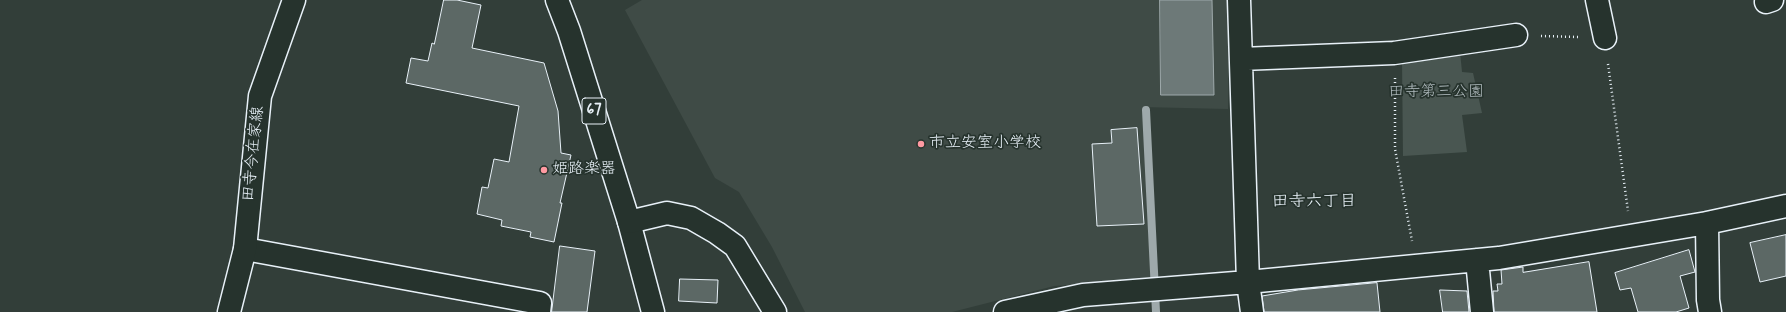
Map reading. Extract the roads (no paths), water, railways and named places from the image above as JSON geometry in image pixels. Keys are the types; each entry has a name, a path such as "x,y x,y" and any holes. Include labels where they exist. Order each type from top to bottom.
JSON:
{"street":[{"name":"田寺今在家線","path":"229,312 245,249 260,96 294,0"},
{"name":"67","path":"557,0 569,31 629,222"},
{"path":"1239,0 1248,282 1252,312"},
{"path":"1597,0 1605,38"},
{"path":"1241,59 1394,53 1516,35"},
{"path":"1005,312 1248,282 1499,258 1707,223 1786,206"},
{"path":"653,312 629,222 667,213 691,218 717,232 735,246 775,312"},
{"path":"1707,223 1708,300 1710,312"},
{"path":"245,249 540,303 540,312"},
{"path":"1477,260 1482,312"}],"waterway":[{"path":"1146,110 1156,312"}],"place":[{"name":"市立安室小学校","path":"921,144"},
{"name":"姫路楽器","path":"544,170"}],"district":[{"name":"田寺六丁目","path":"1314,202"}],"park label":[{"name":"田寺第三公園","path":"1436,93"}]}
